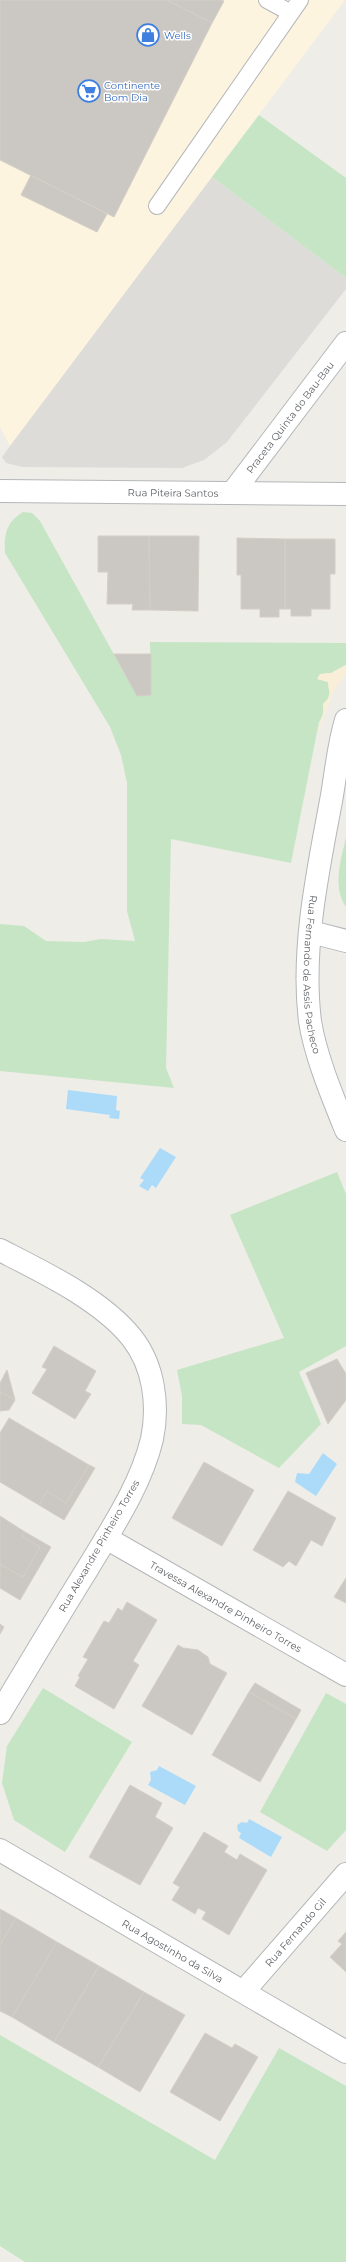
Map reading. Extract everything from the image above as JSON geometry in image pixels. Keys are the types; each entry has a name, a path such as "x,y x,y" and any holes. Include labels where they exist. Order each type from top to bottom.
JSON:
{"street":[{"name":"Praceta Quinta do Bau-Bau","path":"233,492 346,342"},
{"name":"Rua Piteira Santos","path":"0,491 346,494"},
{"name":"Rua Fernando de Assis Pacheco","path":"346,720 322,850 311,932 308,976 310,1022 323,1070 346,1130"},
{"path":"311,932 346,941"},
{"name":"Rua Alexandre Pinheiro Torres","path":"0,1250 80,1294 112,1317 133,1339 148,1368 156,1400 152,1439 139,1476 106,1538 0,1713"},
{"name":"Travessa Alexandre Pinheiro Torres","path":"106,1538 346,1675"},
{"name":"Rua Agostinho da Silva","path":"0,1850 244,1991 346,2052"},
{"name":"Rua Fernando Gil","path":"244,1991 346,1874"}],"lane":[{"path":"158,206 295,6 267,0"}],"shaded area":[{"path":"0,0 345,0 10,446 0,427"},
{"path":"212,177 346,278 346,289 227,442 204,460 182,468 23,467 6,463 2,457"}],"green space":[{"path":"259,115 346,178 346,278 212,177"},
{"path":"23,512 32,513 40,521 137,696 151,695 150,642 346,643 346,665 331,673 320,674 318,679 328,682 329,694 323,704 324,713 319,722 291,863 171,839 166,1068 174,1088 0,1071 0,924 24,926 46,941 84,942 101,939 135,941 127,911 127,783 121,755 110,727 5,553 7,530 13,520"},
{"path":"346,837 346,907 339,891 339,873"},
{"path":"337,1172 346,1194 346,1346 299,1372 321,1424 279,1468 201,1425 182,1424 182,1396 177,1370 284,1338 230,1215"},
{"path":"43,1688 132,1742 65,1852 14,1820 2,1783 7,1746"},
{"path":"326,1693 346,1704 346,1830 327,1851 260,1812"},
{"path":"0,2035 215,2160 279,2048 346,2086 346,2262 25,2262 0,2246"}],"sand":[{"path":"346,665 346,674 334,691 318,733 323,712 323,704 330,694 328,682 317,679 320,674 331,673"}],"water":[{"path":"68,1090 117,1096 116,1110 120,1111 119,1119 109,1118 110,1115 66,1109"},
{"path":"160,1148 176,1157 156,1188 152,1185 148,1191 139,1186 144,1180 140,1178"},
{"path":"323,1453 337,1464 316,1496 295,1482 297,1473 309,1474"},
{"path":"159,1766 196,1786 185,1805 148,1785 151,1780 150,1772 157,1770"},
{"path":"249,1819 282,1837 271,1857 239,1838 241,1833 238,1831 237,1825 242,1822 247,1823"}],"building":[{"name":"Continente Bom Dia","path":"0,0 167,0 212,23 114,217 0,160"},
{"path":"167,0 221,0 224,1 212,23"},
{"path":"31,175 107,214 97,232 21,195"},
{"path":"98,536 149,536 150,610 132,610 133,604 107,604 108,572 98,572"},
{"path":"149,536 199,536 198,611 150,610"},
{"path":"237,538 285,539 285,609 279,609 279,617 260,617 260,609 241,609 241,575 237,575"},
{"path":"285,539 335,539 335,574 330,574 330,609 311,609 311,616 291,616 291,609 285,609"},
{"path":"114,654 151,654 151,695 137,696"},
{"path":"54,1346 96,1371 85,1391 91,1394 75,1419 32,1393 47,1369 42,1367"},
{"path":"337,1359 346,1374 346,1400 328,1424 306,1373"},
{"path":"7,1370 15,1400 0,1392 0,1383"},
{"path":"0,1392 15,1400 9,1410 0,1411"},
{"path":"9,1418 89,1465 66,1503 47,1491 39,1505 0,1482 0,1433"},
{"path":"204,1462 254,1490 222,1546 172,1518"},
{"path":"89,1465 95,1468 64,1520 39,1505 47,1491 66,1503"},
{"path":"288,1491 336,1518 322,1546 311,1540 296,1566 289,1561 283,1567 253,1550"},
{"path":"0,1516 25,1532 22,1536 40,1547 23,1577 1,1565 0,1567"},
{"path":"25,1532 51,1547 20,1600 0,1588 0,1567 1,1565 23,1577 40,1547 22,1536"},
{"path":"346,1578 346,1603 334,1597"},
{"path":"127,1602 157,1620 133,1661 139,1665 114,1709 75,1686 80,1677 78,1676 88,1659 83,1657 104,1621 109,1623 118,1608 122,1611"},
{"path":"0,1624 4,1627 0,1634"},
{"path":"178,1645 183,1648 198,1650 208,1657 210,1664 227,1673 192,1735 142,1706"},
{"path":"255,1683 301,1710 296,1719 249,1692"},
{"path":"249,1692 296,1719 260,1782 212,1755"},
{"path":"130,1785 162,1803 155,1817 173,1828 140,1885 89,1857"},
{"path":"204,1832 228,1846 224,1852 237,1860 240,1854 267,1870 229,1935 202,1919 206,1912 198,1908 195,1914 172,1900 180,1887 173,1883"},
{"path":"0,1909 16,1918 0,1945"},
{"path":"16,1918 57,1942 12,2017 0,2011 0,1945"},
{"path":"346,1932 346,1972 330,1957 342,1944 338,1941"},
{"path":"57,1942 99,1966 54,2042 12,2017"},
{"path":"99,1966 144,1992 98,2067 54,2042"},
{"path":"144,1992 185,2015 140,2092 98,2067"},
{"path":"205,2033 232,2048 235,2044 258,2057 220,2121 170,2092"}],"place":[{"name":"Wells","path":"148,35"},
{"name":"Continente Bom Dia","path":"89,91"}]}
